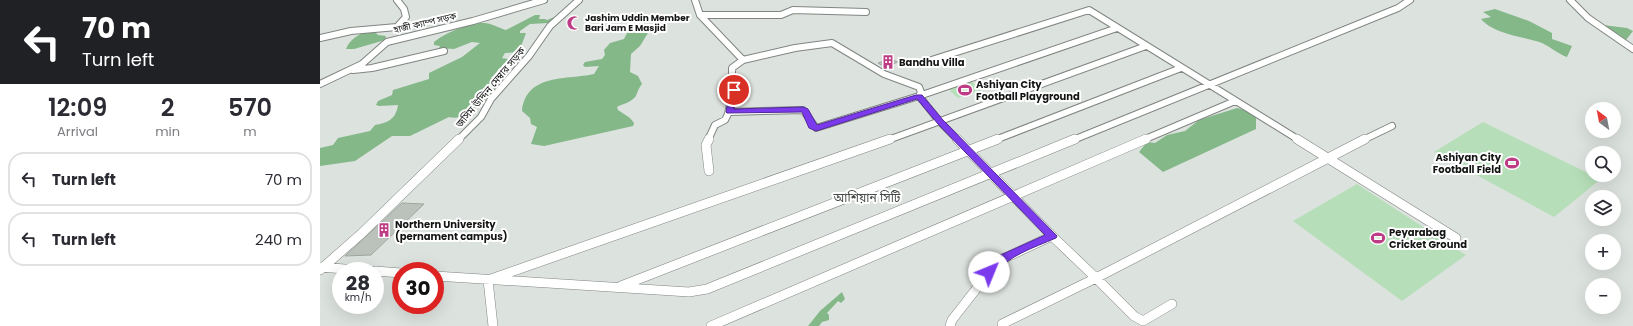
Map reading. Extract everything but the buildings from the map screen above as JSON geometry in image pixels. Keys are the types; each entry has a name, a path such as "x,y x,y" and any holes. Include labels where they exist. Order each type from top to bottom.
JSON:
{"street":[{"path":"320,38 351,31 397,26 406,17 404,9 397,0"},
{"name":"হাজী ক্যাম্প সড়ক","path":"320,84 352,70 370,58 387,42 472,21 544,0"},
{"name":"জসিম উদ্দিন মেম্বার সড়ক","path":"321,268 361,234 467,132 481,117 491,99 529,56 550,26 578,0"},
{"path":"695,0 700,15 743,60"},
{"path":"444,277 619,286 689,292 707,289 1211,86 1398,8 1410,0"},
{"path":"1570,0 1588,18 1633,49"},
{"path":"700,15 781,15 793,10 866,12"},
{"path":"919,64 1088,10 1456,238"},
{"path":"397,26 410,36"},
{"path":"730,112 803,110 805,111 812,126 816,128 919,96 1117,28"},
{"path":"709,171 706,145 715,125 725,120 730,112 734,90 732,68 743,60 795,48 832,43 884,74 919,88 921,92 919,96"},
{"path":"488,280 940,122 1146,46"},
{"path":"352,70 372,68 444,51"},
{"path":"619,286 1181,68"},
{"path":"320,78 329,80"},
{"path":"919,96 940,122 1052,236 1134,316 1144,321 1172,304"},
{"path":"711,326 1235,101"},
{"path":"1002,324 1096,278 1326,158 1392,126"},
{"path":"950,326 952,320 998,261 1010,254 1052,236"},
{"path":"321,268 332,269"},
{"path":"488,280 493,326"}],"shaded area":[{"path":"1495,9 1529,21 1552,33 1552,39 1572,46 1567,57 1542,43 1501,32 1486,24 1481,19 1491,17 1483,12"},
{"path":"535,15 540,15 539,19 547,20 557,16 548,23 530,24 520,31 520,33 526,33 519,52 505,53 502,58 514,60 504,64 491,78 504,78 487,98 472,111 456,118 449,117 410,136 392,136 355,161 320,166 320,148 333,145 338,138 370,131 375,125 391,120 397,110 398,105 379,106 376,105 378,101 392,95 393,90 429,79 429,73 462,57 480,43 472,42 454,49 439,48 440,46 434,45 434,42 451,32 472,24 484,23 506,30"},
{"path":"1603,25 1627,28 1633,31 1626,40"},
{"path":"651,28 640,46 631,54 630,72 638,76 642,84 630,102 617,107 618,110 630,118 634,123 633,126 544,146 531,144 537,127 531,124 530,118 522,111 525,99 531,90 550,80 594,74 599,66 585,67 583,65 585,62 602,59 605,55 604,50 610,43 624,39 629,29"},
{"path":"370,31 375,32 378,35 386,36 385,40 354,49 346,49 356,37"},
{"name":"Ashiyan City Football Playground","path":"971,81 982,90 958,98 948,89"},
{"path":"1237,108 1248,111 1256,118 1256,129 1163,172 1139,152 1147,142 1155,143 1167,135 1185,131 1199,120"},
{"name":"Ashiyan City Football Field","path":"1483,122 1585,172 1585,182 1597,182 1587,190 1585,190 1585,192 1554,217 1434,152"},
{"name":"Peyarabag Cricket Ground","path":"1357,184 1466,255 1402,301 1293,221"},
{"path":"842,292 845,299 841,303 838,301 827,313 829,315 829,320 822,322 819,326 808,326 820,311"}],"place":[{"name":"Jashim Uddin Member Bari Jam E Masjid","path":"574,23"},
{"name":"Bandhu Villa","path":"888,62"},
{"name":"Ashiyan City Football Playground","path":"965,90"},
{"name":"Ashiyan City Football Field","path":"1512,163"},
{"name":"Northern University (pernament campus)","path":"384,230"},
{"name":"Peyarabag Cricket Ground","path":"1378,238"}],"district":[{"name":"আশিয়ান সিটি","path":"867,198"}],"route":[{"path":"734,90 730,112 803,110 805,111 812,126 816,128 919,96 940,122 1037,219 1052,236 1010,254 998,261 989,272"}]}
